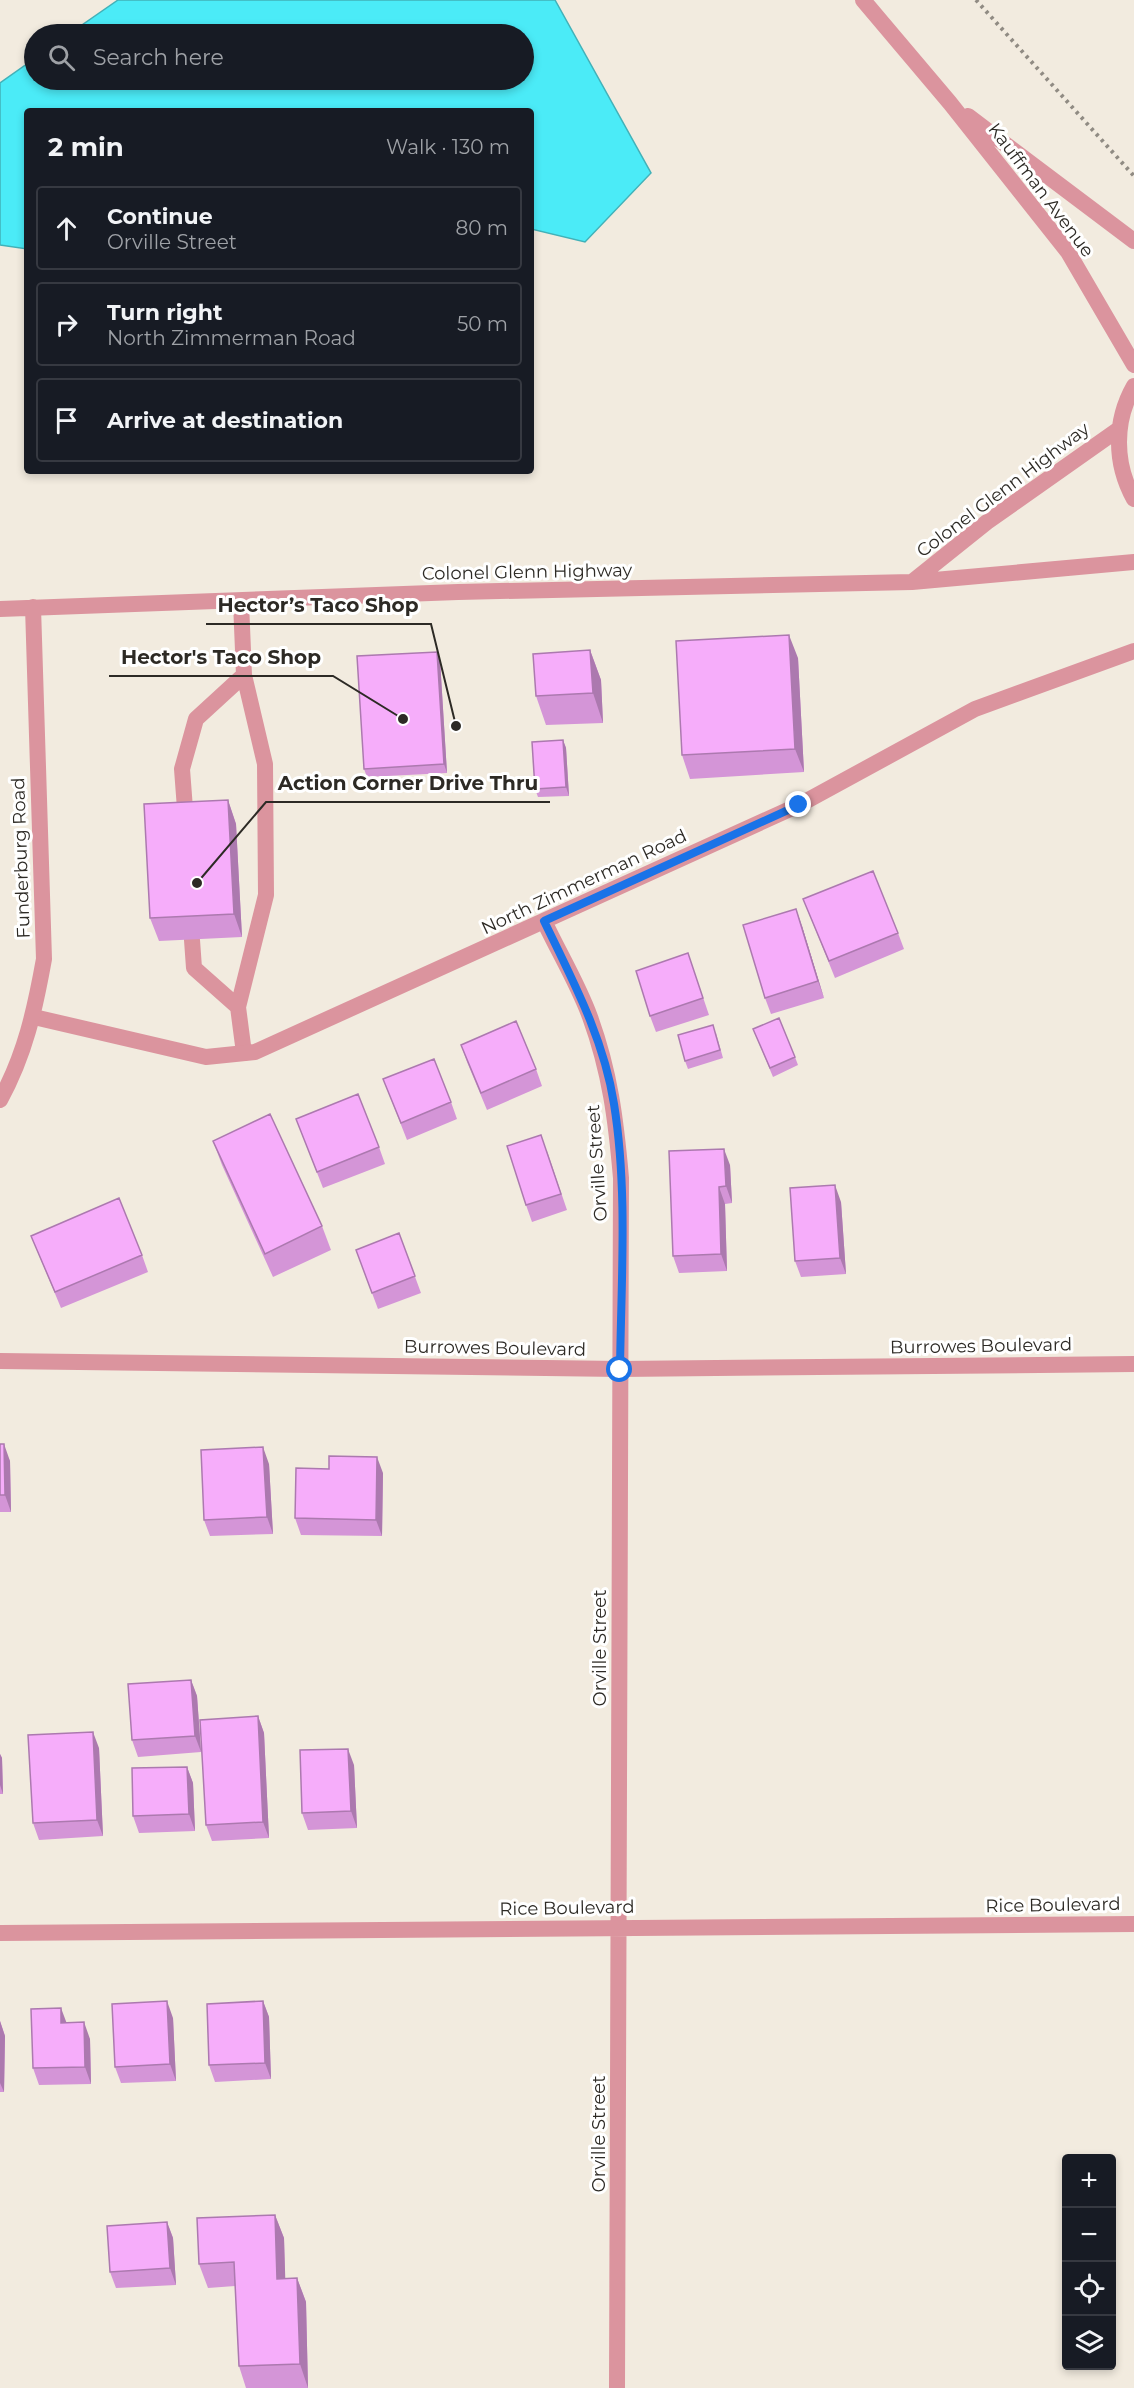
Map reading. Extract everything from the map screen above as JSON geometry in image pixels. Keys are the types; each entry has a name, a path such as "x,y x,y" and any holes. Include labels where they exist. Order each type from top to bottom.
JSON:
{"street":[{"name":"Kauffman Avenue","path":"862,0 950,103 1068,252 1134,365"},
{"name":"Kauffman Avenue","path":"950,103 1134,241"},
{"path":"1134,386 1126,400 1119,429 1118,458 1126,485 1134,499"},
{"name":"Colonel Glenn Highway","path":"912,582 987,522 1119,429"},
{"name":"Colonel Glenn Highway","path":"0,609 241,602 458,592 912,582 1134,562"},
{"path":"241,602 244,675 265,764 266,895 238,1007 244,1053"},
{"name":"Funderburg Road","path":"0,1100 15,1072 34,1017 44,959 33,607"},
{"name":"North Zimmerman Road","path":"34,1017 206,1057 255,1053 799,805 975,708 1134,651"},
{"path":"186,826 183,769 196,719 244,675"},
{"name":"Orville Street","path":"544,921 589,1015 602,1055 614,1104 621,1178 617,2388"},
{"path":"192,940 194,968 238,1007"},
{"name":"Burrowes Boulevard","path":"0,1361 620,1370 1134,1364"},
{"name":"Rice Boulevard","path":"0,1933 1134,1924"}],"path":[{"path":"976,0 1134,176"}],"water":[{"path":"118,0 555,0 651,173 585,242 534,230 534,108 24,108 24,249 0,245 0,83 24,66 24,90 534,90 534,24 83,24"}],"building":[{"path":"789,635 795,749 682,755 676,641"},
{"path":"590,650 593,693 536,696 533,654"},
{"path":"437,652 444,764 364,769 357,656"},
{"path":"563,740 566,787 535,789 532,742"},
{"path":"228,800 234,914 150,918 144,804"},
{"path":"873,871 898,933 829,961 803,899"},
{"path":"796,909 818,981 765,998 743,925"},
{"path":"688,953 703,998 650,1016 636,971"},
{"path":"779,1018 795,1057 770,1068 753,1029"},
{"path":"516,1021 536,1069 481,1093 461,1045"},
{"path":"713,1025 720,1050 685,1061 678,1035"},
{"path":"434,1059 451,1102 401,1123 383,1079"},
{"path":"358,1094 379,1147 317,1172 296,1119"},
{"path":"270,1114 322,1226 265,1254 213,1141"},
{"path":"541,1135 561,1194 526,1205 507,1146"},
{"path":"724,1149 726,1186 719,1187 721,1254 673,1256 669,1151"},
{"path":"835,1185 840,1258 795,1261 790,1188"},
{"path":"119,1198 142,1255 55,1292 31,1236"},
{"path":"399,1233 415,1276 372,1293 356,1250"},
{"path":"0,1444 4,1444 5,1495 0,1495"},
{"path":"263,1447 267,1517 204,1520 201,1450"},
{"path":"329,1456 377,1457 376,1520 295,1518 296,1468 329,1469"},
{"path":"191,1680 195,1736 132,1740 128,1684"},
{"path":"258,1716 263,1822 206,1825 200,1720"},
{"path":"93,1732 97,1820 33,1823 28,1735"},
{"path":"348,1749 351,1811 302,1813 300,1750"},
{"path":"187,1767 189,1814 133,1816 132,1768"},
{"path":"167,2001 170,2064 115,2067 112,2004"},
{"path":"263,2001 265,2063 209,2065 207,2004"},
{"path":"61,2008 61,2023 84,2022 85,2067 33,2068 31,2009"},
{"path":"275,2215 277,2279 297,2278 300,2364 239,2366 234,2262 199,2264 197,2218"},
{"path":"167,2222 170,2268 110,2272 107,2226"}],"place":[{"name":"Hector's Taco Shop","path":"403,719"},
{"name":"Hector’s Taco Shop","path":"456,726"},
{"name":"Action Corner Drive Thru","path":"197,883"}],"route":[{"path":"620,1370 621,1178 614,1104 589,1015 544,921 799,805"}]}
